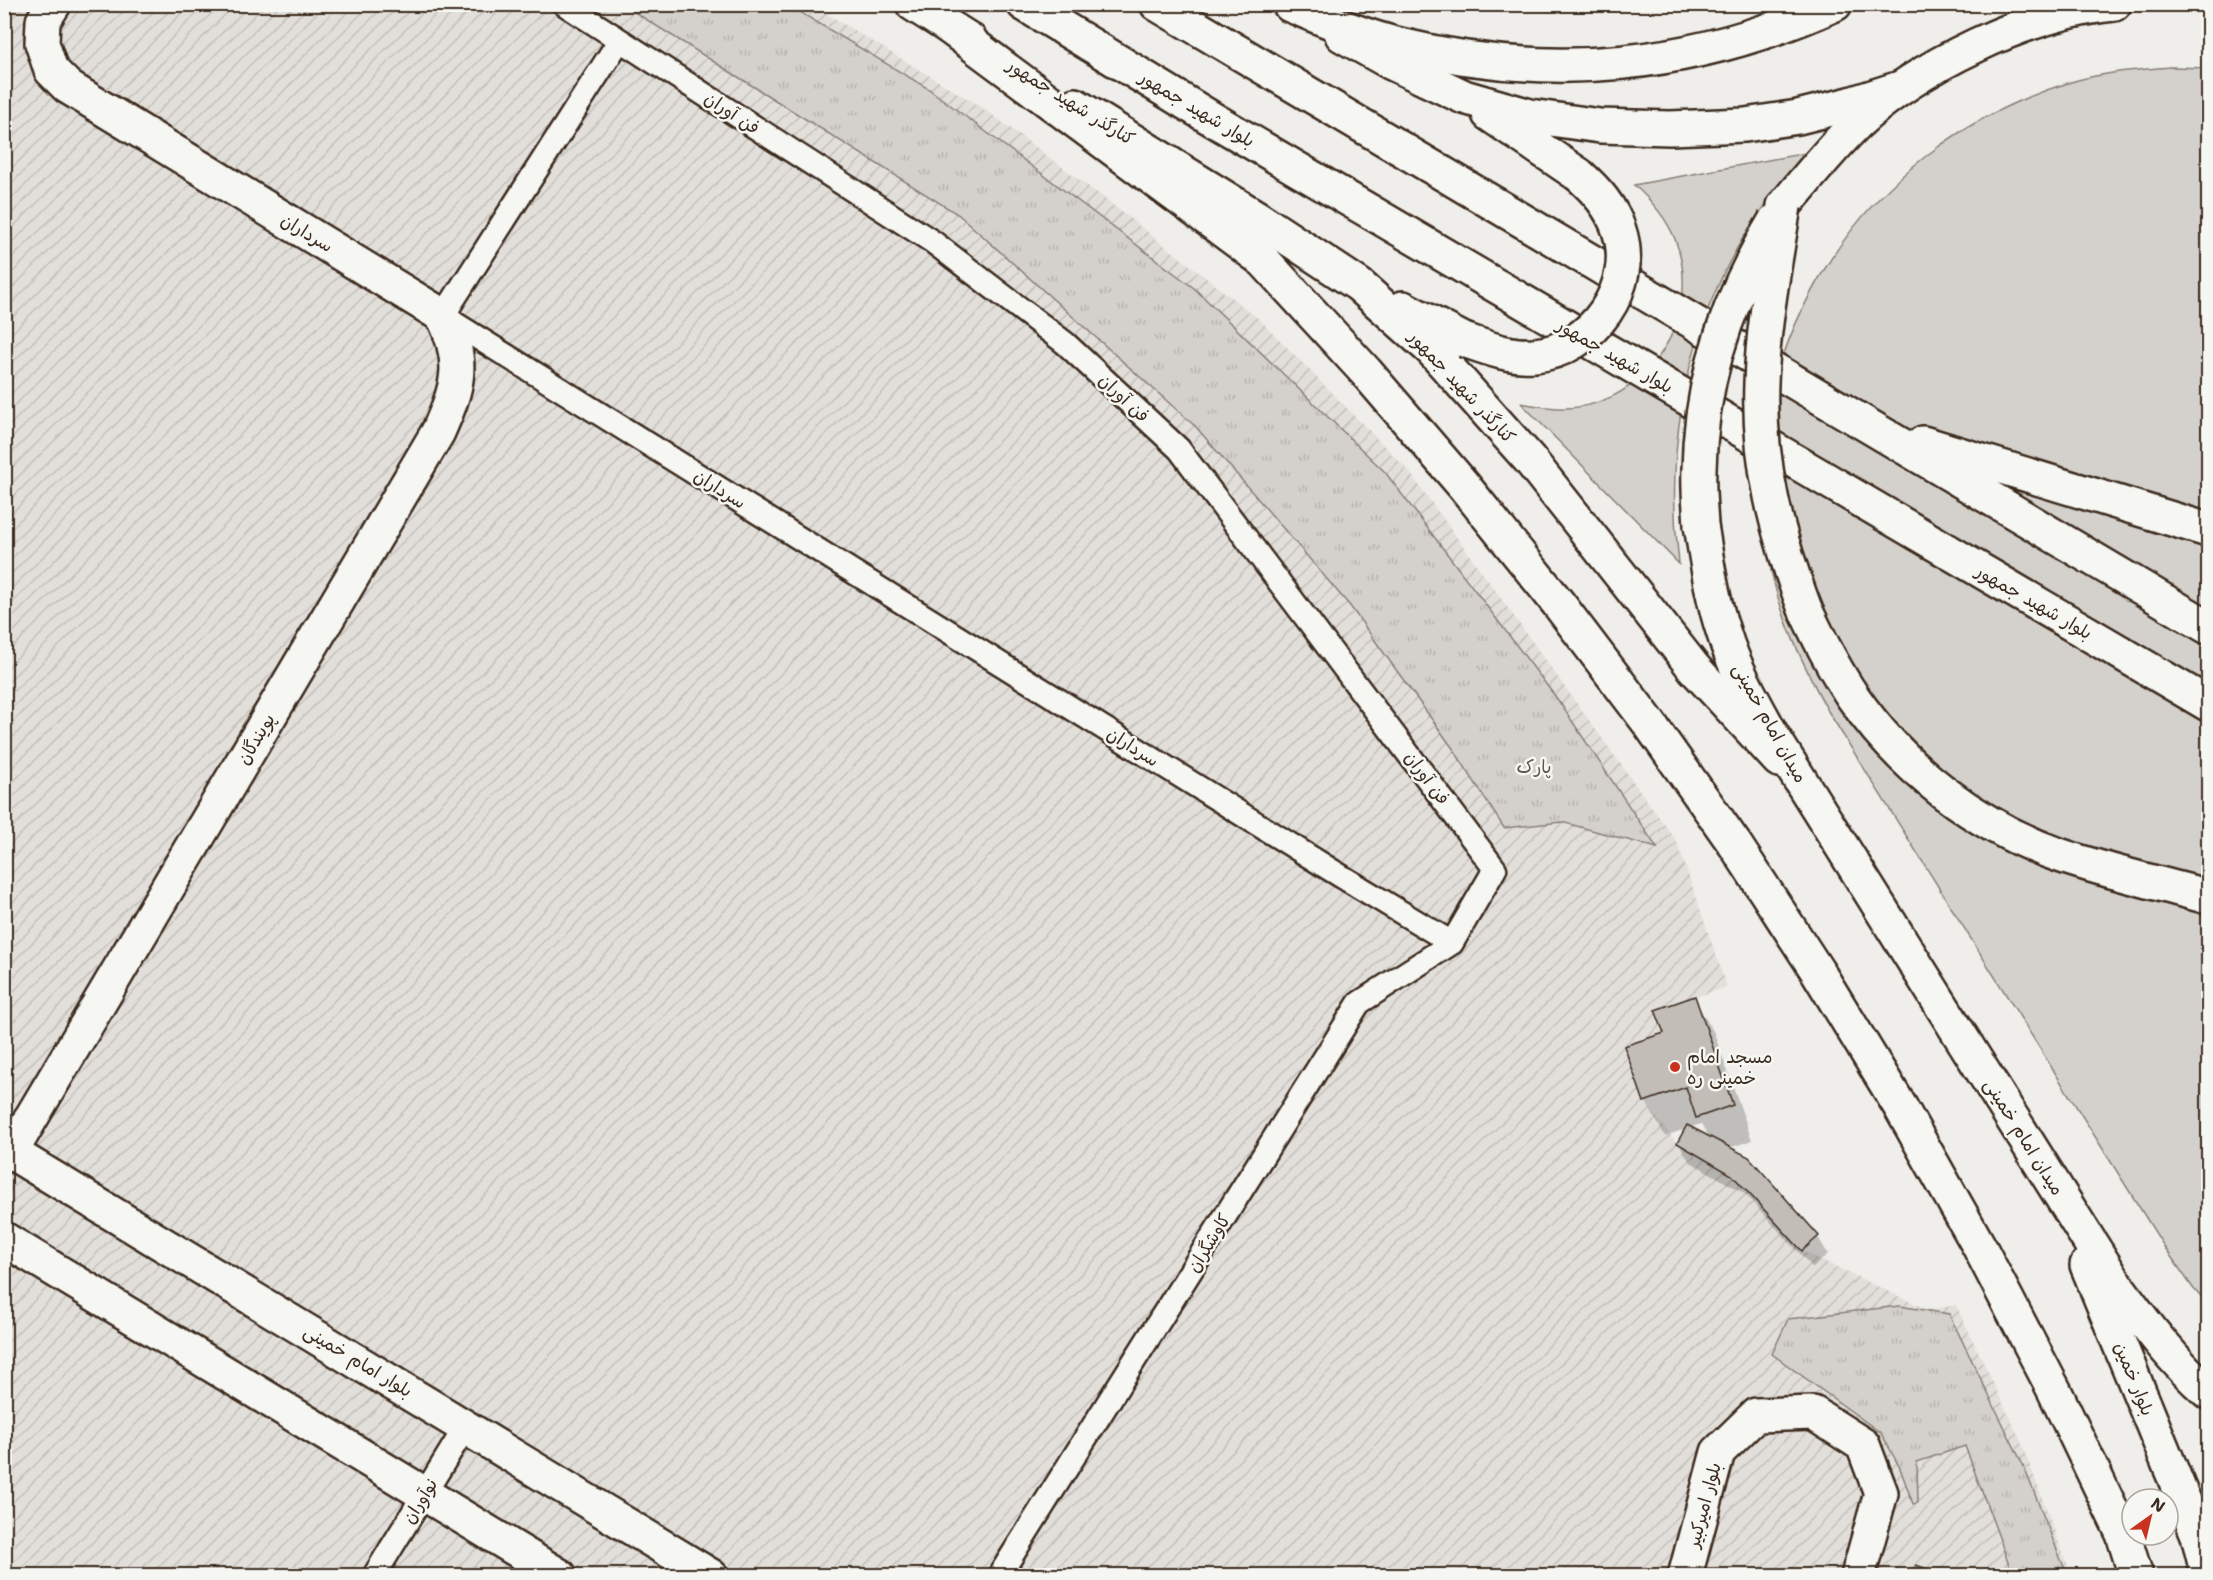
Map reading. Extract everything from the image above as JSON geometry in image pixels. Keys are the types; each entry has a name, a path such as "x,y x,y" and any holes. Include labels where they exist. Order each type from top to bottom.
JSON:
{"main road":[{"name":"سرداران","path":"54,4 43,21 42,43 51,70 68,87 443,316"},
{"name":"کنارگذر شهید جمهور","path":"913,4 1259,219 1359,285 1432,350 1530,460 1694,668 1805,788"},
{"name":"بلوار شهید جمهور","path":"1024,4 1224,126 2208,704"},
{"path":"1157,4 2208,627"},
{"path":"1289,5 1343,28 1399,45 1456,57 1513,64 1571,66 1629,63 1687,54 1743,40 1798,21 1835,4"},
{"path":"2000,34 2019,4"},
{"name":"میدان امام خمینی","path":"2114,4 2053,17 2000,34 1949,59 1901,88 1858,123 1818,163 1784,206 1755,254 1732,305 1714,359 1703,414 1699,470 1701,525 1710,581 1724,635 1745,687 1772,735 2118,1287 2150,1332 2188,1374 2208,1392"},
{"path":"1289,5 1390,62 1464,97 1579,176 1597,191 1611,211 1620,233 1622,256 1620,280 1611,302 1598,322 1581,338 1560,349 1537,355 1513,355 1464,340 1359,285"},
{"path":"945,24 1264,261 1366,372 1565,612 1649,723 1736,846 1818,972 1901,1108 1980,1248 2054,1390 2123,1534 2136,1575"},
{"path":"1464,97 1530,116 1600,126 1670,128 1745,126 1798,117 1901,88"},
{"path":"1784,206 1764,339 1761,429 1774,519 1787,563 1805,609 1837,671 1882,736 1907,761 1960,805 1992,825 2060,855 2208,897"},
{"name":"پویندگان","path":"7,1155 438,432 450,404 458,372 454,338 443,316"},
{"path":"1872,428 2208,530"},
{"name":"بلوار امام خمینی","path":"7,1155 466,1426 711,1575"},
{"name":"بلوار خمین","path":"2054,1185 2197,1534 2208,1575"},
{"path":"4,1239 560,1575"},
{"name":"بلوار امیرکبیر","path":"1685,1575 1718,1452 1756,1415 1813,1413 1863,1445 1881,1493 1858,1575"},
{"path":"2197,1534 2198,1575"}],"lane":[{"name":"فن آوران","path":"564,4 933,242 1065,343 1179,449 1495,869 1452,943"},
{"path":"443,316 619,41"},
{"name":"سرداران","path":"443,316 1320,864 1452,943"},
{"name":"کاوشگران","path":"999,1575 1359,1004 1452,943"},
{"name":"نوآوران","path":"374,1575 466,1426"}],"shaded area":[{"path":"5,4 812,5 983,108 1100,195 1259,319 1408,470 1677,842 1727,987 1656,1010 1664,1033 1624,1046 1644,1102 1677,1143 1732,1175 1802,1251 1928,1310 1956,1305 2020,1439 2071,1575 5,1576"}],"green space":[{"name":"پارک","path":"623,5 788,5 929,89 1194,288 1385,472 1558,700 1657,848 1562,822 1504,828 1454,750 1350,606 1196,427 959,215"},
{"path":"2170,67 2208,68 2208,1305 2165,1248 1828,711 1786,622 1772,576 1765,527 1775,398 1784,354 1803,309 1824,270 1847,236 1872,206 1930,153 1997,111 2071,82 2120,72"},
{"path":"1806,153 1748,230 1729,262 1701,330 1690,366 1677,440 1675,527 1679,564 1521,403 1567,408 1596,403 1623,391 1645,373 1663,350 1676,325 1682,297 1682,268 1675,239 1663,216 1634,185"},
{"path":"1899,1306 1949,1314 2024,1467 2067,1575 2013,1575 1965,1446 1917,1462 1918,1503 1913,1504 1900,1468 1881,1433 1772,1354 1788,1319"}],"building":[{"name":"مسجد امام خمینی ره","path":"1695,996 1733,1105 1696,1118 1686,1087 1644,1102 1624,1046 1664,1033 1655,1010"},
{"path":"1687,1125 1749,1157 1819,1236 1802,1251 1732,1175 1677,1143"},
{"path":"1916,1565 1947,1576 1912,1576"}],"place":[{"name":"مسجد امام خمینی ره","path":"1675,1067"}]}
